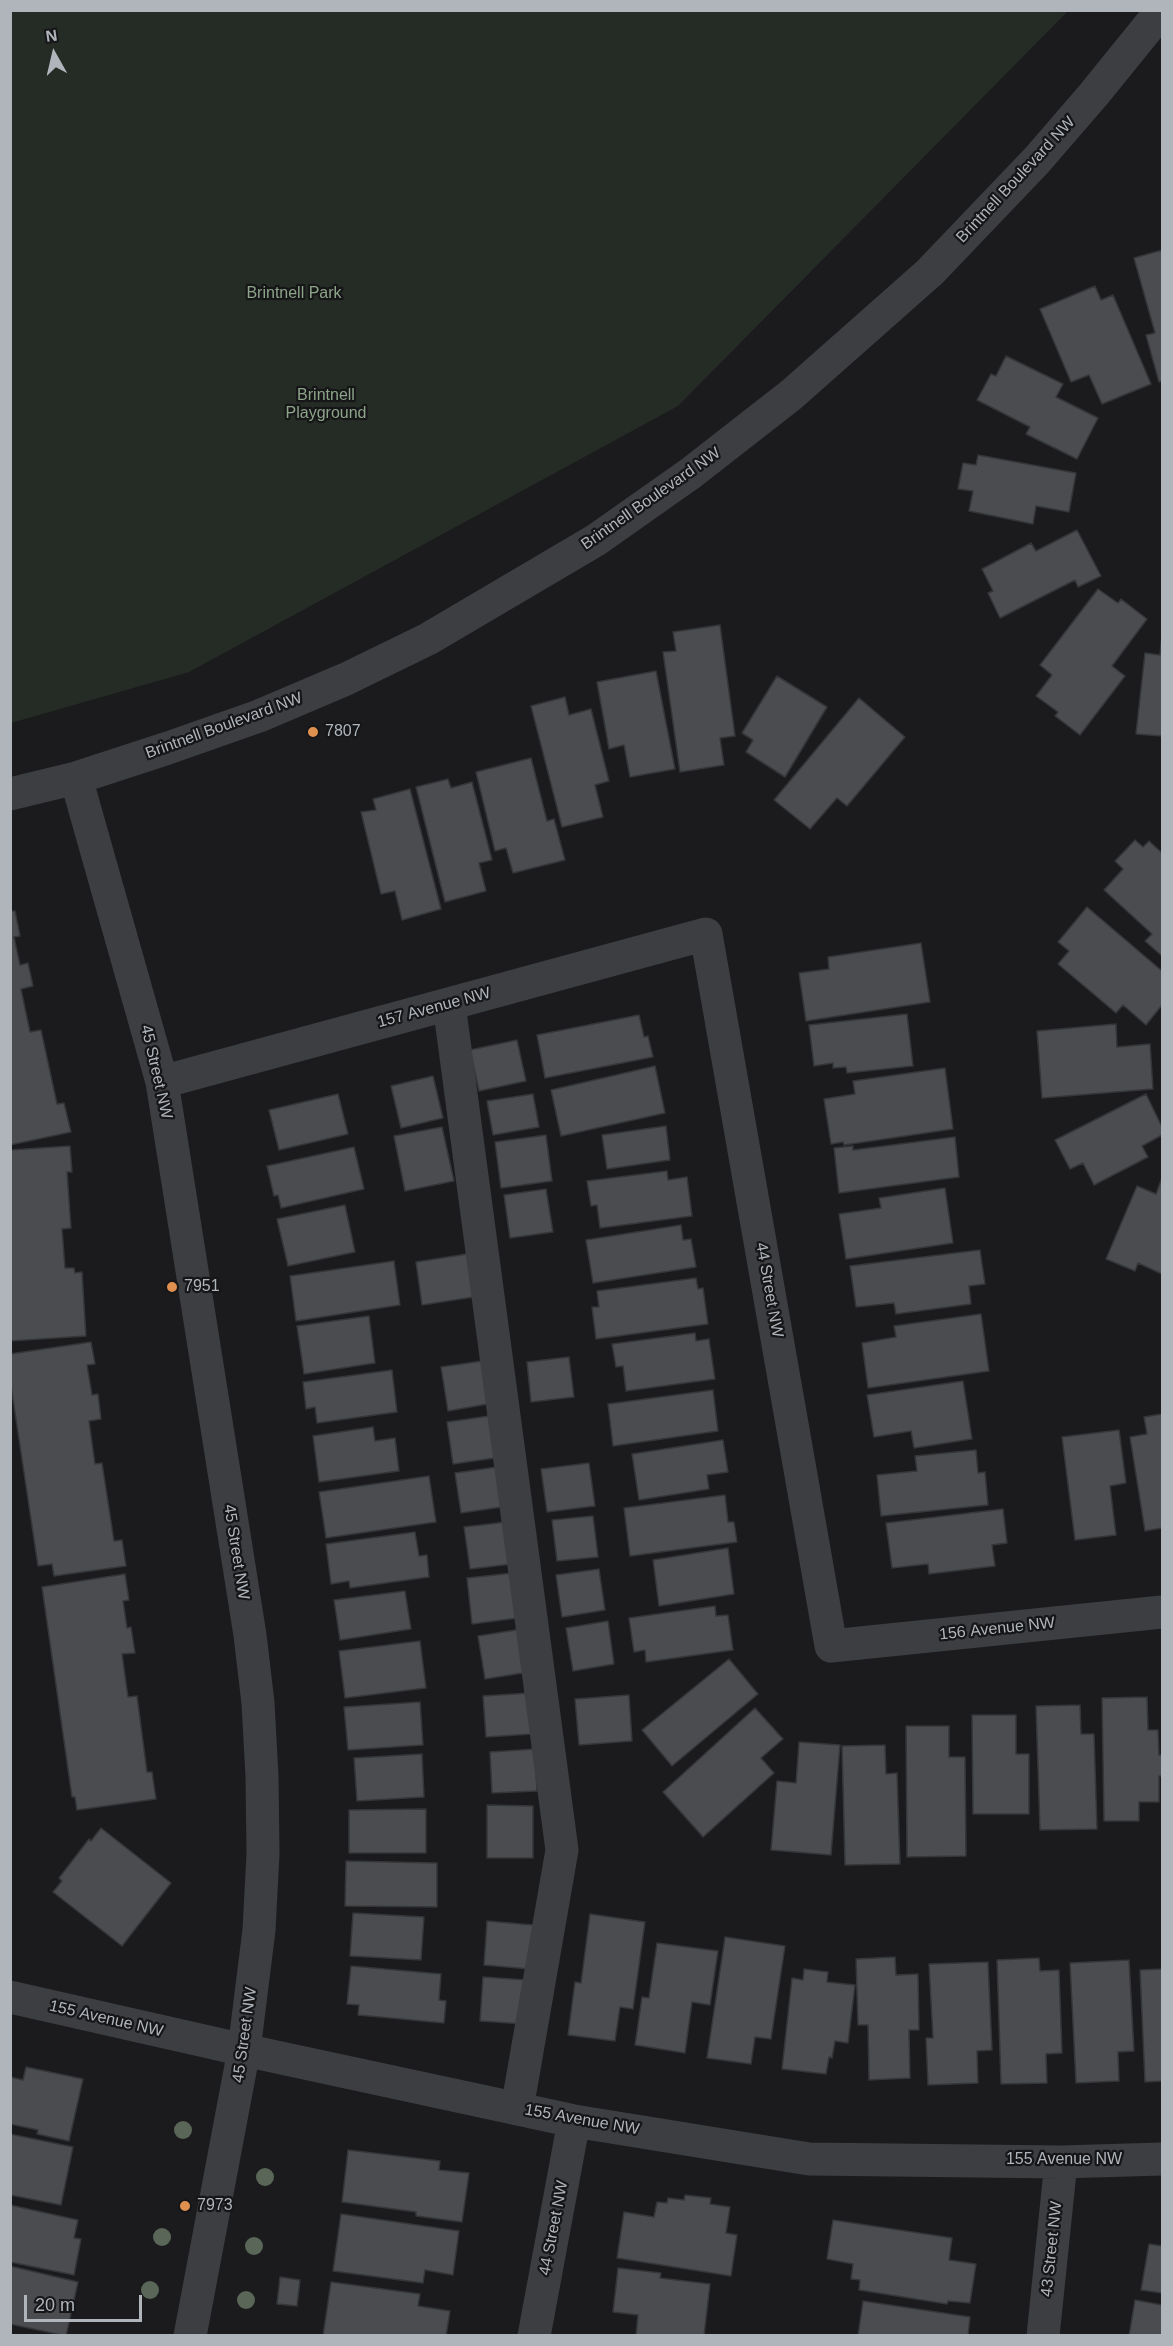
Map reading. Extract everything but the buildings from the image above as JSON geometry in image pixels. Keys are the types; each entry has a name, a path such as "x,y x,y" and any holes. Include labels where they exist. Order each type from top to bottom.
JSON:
{"street":[{"name":"Brintnell Boulevard NW","path":"10,794 76,778 259,716 346,679 428,639 515,590 596,540 691,473 791,394 930,272 1037,160 1162,10"},
{"name":"45 Street NW","path":"76,778 162,1082 248,1623 258,1703 263,1854 259,1930 244,2050 190,2336"},
{"name":"157 Avenue NW","path":"162,1082 706,934"},
{"name":"44 Street NW","path":"706,934 831,1646"},
{"path":"448,1004 562,1850 517,2109"},
{"name":"156 Avenue NW","path":"831,1646 1162,1612"},
{"name":"155 Avenue NW","path":"10,1997 574,2121 809,2159 1061,2162 1162,2159"},
{"name":"44 Street NW","path":"534,2336 574,2121"},
{"name":"43 Street NW","path":"1043,2336 1061,2162"}],"green space":[{"name":"Brintnell Park","path":"11,10 1068,11 678,406 189,672 11,723"}],"place":[{"name":"7807","path":"313,732"},
{"name":"7951","path":"172,1287"},
{"name":"7973","path":"185,2206"}],"park label":[{"name":"Brintnell Playground","path":"326,405"}]}
